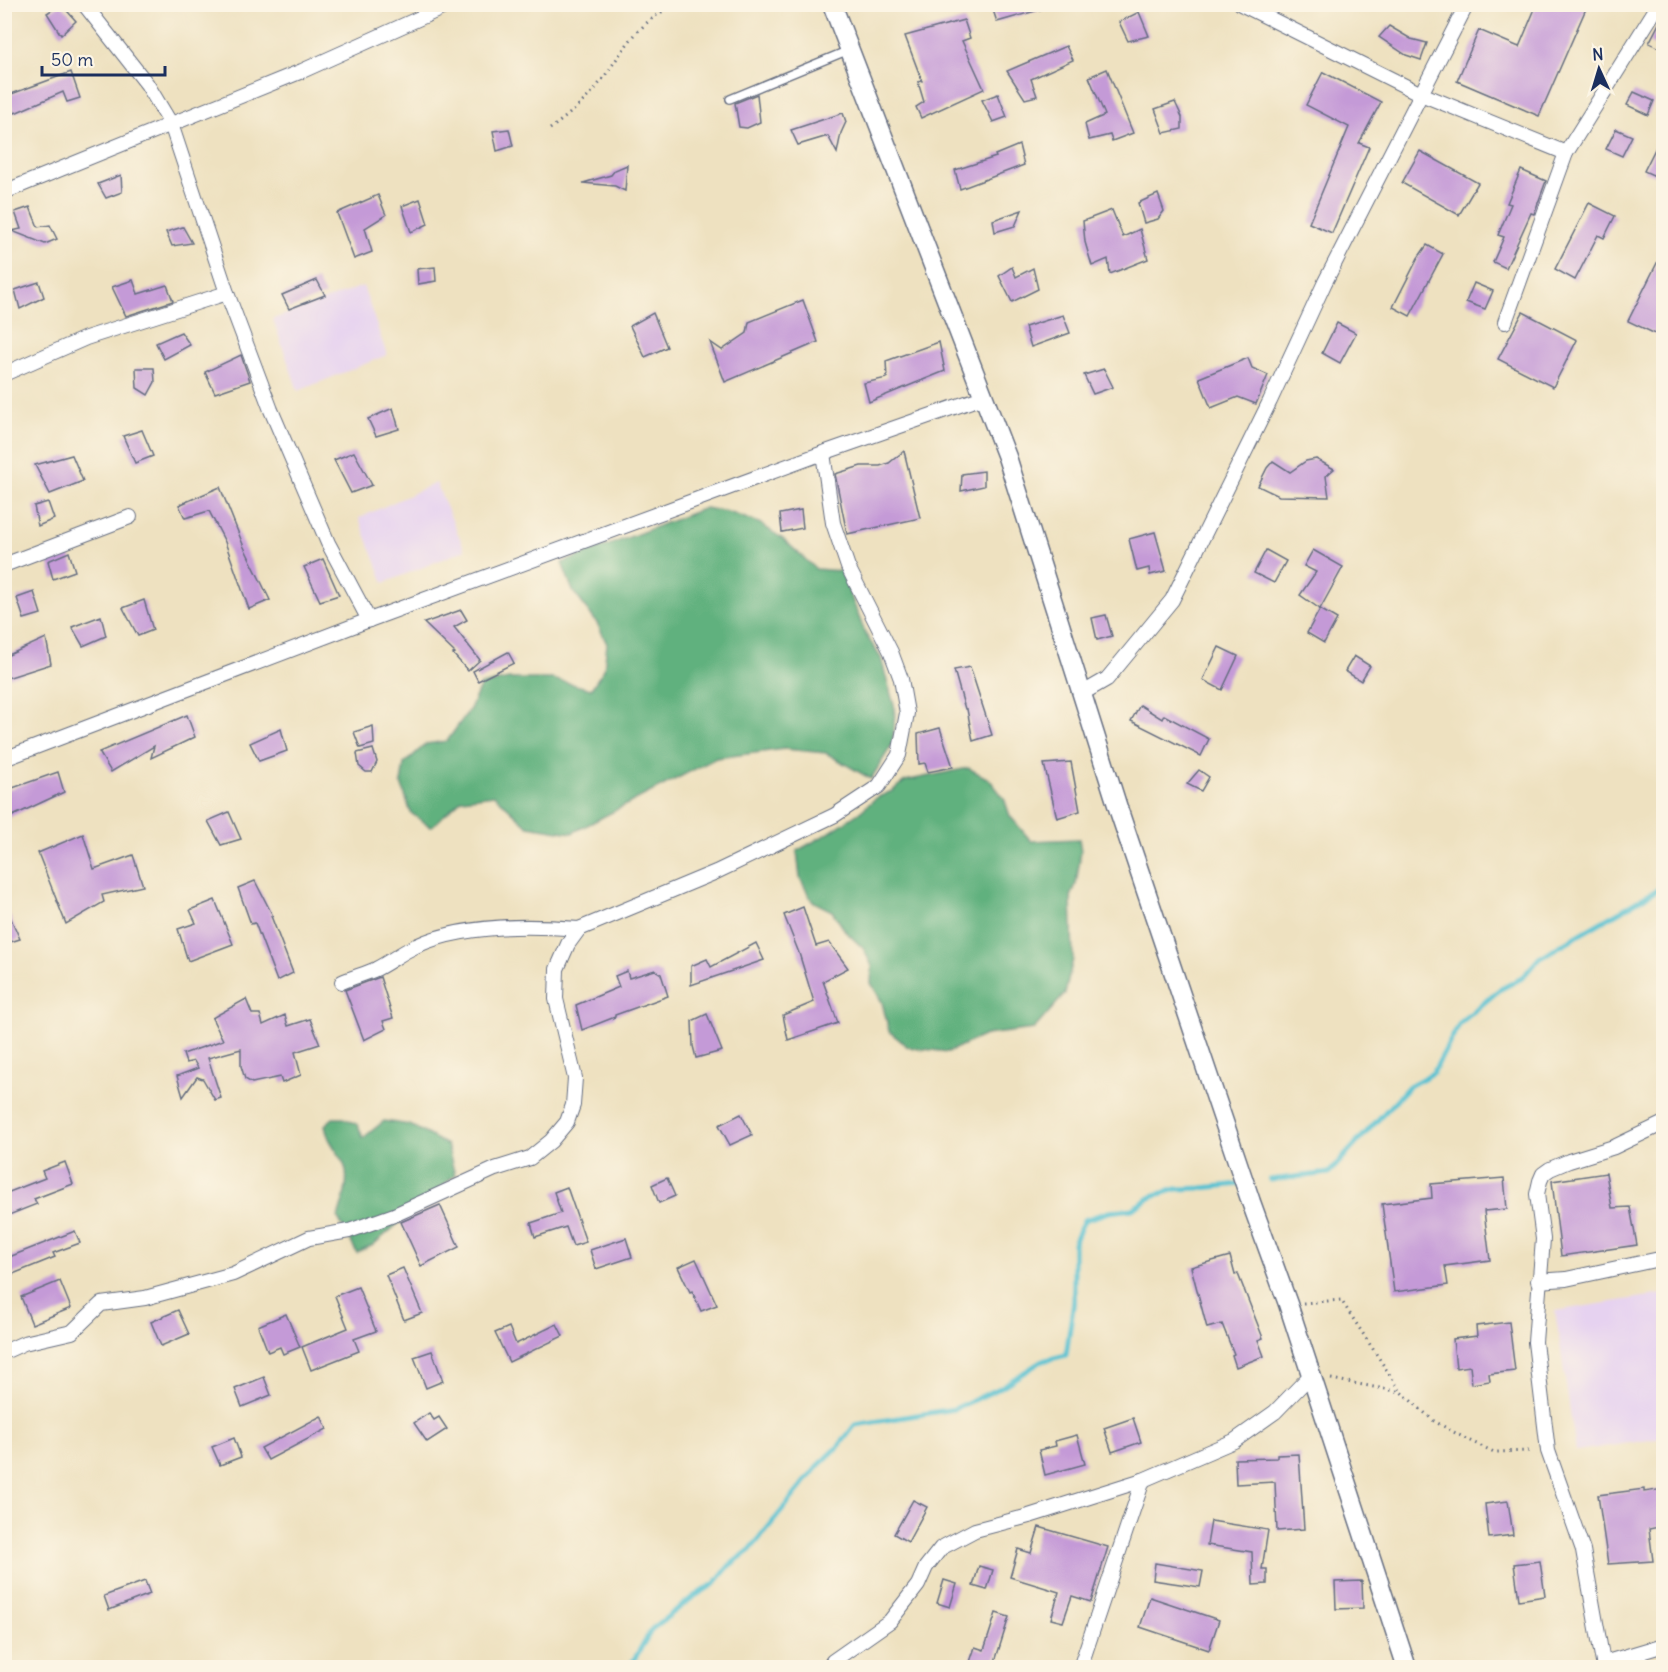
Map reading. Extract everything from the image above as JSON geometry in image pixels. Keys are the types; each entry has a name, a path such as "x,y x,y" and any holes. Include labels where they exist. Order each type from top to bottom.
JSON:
{"main road":[{"path":"832,4 1007,456 1081,694 1251,1202 1288,1304 1407,1668"}],"street":[{"path":"84,4 147,84 171,124 227,293 271,410 328,543 369,620"},
{"path":"4,192 302,71 451,4"},
{"path":"1241,4 1421,94 1566,153"},
{"path":"1081,694 1107,679 1172,600 1270,401 1325,282 1467,4"},
{"path":"1505,322 1566,153 1659,4"},
{"path":"4,374 86,338 227,293"},
{"path":"4,759 369,620 823,453 983,397"},
{"path":"342,982 377,968 417,945 446,936 532,926 579,929 716,872 835,815 879,786 898,755 907,713 901,679 891,652 848,567 833,523 823,453"},
{"path":"4,565 130,517"},
{"path":"4,1352 24,1343 72,1332 101,1304 146,1298 233,1274 309,1238 349,1231 394,1215 495,1169 530,1158 551,1141 567,1122 573,1104 575,1078 556,999 557,969 568,944 579,929"},
{"path":"1664,1122 1614,1147 1569,1161 1543,1174 1539,1181 1537,1194 1543,1239 1535,1342 1548,1451 1583,1550 1604,1665 1664,1645"},
{"path":"1538,1281 1566,1279 1664,1258"},
{"path":"828,1668 833,1661 890,1620 918,1586 926,1567 941,1548 963,1535 1143,1480 1234,1441 1250,1432 1275,1412 1311,1375"},
{"path":"1080,1668 1143,1480"}],"lane":[{"path":"730,99 849,50"}],"path":[{"path":"550,129 593,92 632,36 648,20 678,4"},
{"path":"1288,1304 1341,1300 1401,1392 1434,1421 1494,1452 1548,1451"},
{"path":"1311,1375 1401,1392"}],"shaded area":[{"path":"363,286 387,355 298,391 273,319"},
{"path":"436,483 465,550 384,583 359,518"},
{"path":"1663,1294 1663,1438 1576,1451 1555,1311"}],"green space":[{"path":"705,508 728,512 759,523 783,539 816,569 841,571 866,635 881,658 895,709 893,743 871,779 826,753 785,749 716,758 572,833 528,826 494,795 462,799 431,827 411,813 401,783 404,764 426,744 447,741 470,709 481,685 509,679 552,679 591,689 604,669 607,644 597,623 573,591 562,563"},
{"path":"968,768 989,779 1004,798 1010,816 1031,841 1079,839 1081,851 1076,884 1071,897 1073,959 1065,994 1034,1029 985,1035 948,1052 908,1047 889,1031 882,1002 871,983 872,966 863,948 846,932 832,911 812,901 800,878 797,851 827,834 860,812 876,798 892,791 905,781"},
{"path":"333,1118 344,1118 358,1125 363,1138 384,1121 410,1125 447,1145 455,1175 373,1245 357,1253 338,1218 347,1179 343,1162 326,1131 325,1125"}],"building":[{"path":"61,4 76,21 61,35 47,13"},
{"path":"991,4 1045,4 1046,8 997,22"},
{"path":"1537,4 1588,4 1539,116 1457,81 1479,30 1519,47"},
{"path":"1139,12 1149,36 1128,41 1119,22"},
{"path":"1664,14 1664,50 1649,43"},
{"path":"964,20 970,38 962,41 984,89 921,118 916,107 924,102 918,82 922,81 905,36"},
{"path":"1389,26 1411,39 1427,43 1421,60 1406,55 1379,37"},
{"path":"1066,46 1073,60 1031,79 1037,96 1025,99 1007,71"},
{"path":"1107,69 1133,133 1112,141 1110,135 1089,140 1085,124 1105,115 1089,77"},
{"path":"71,72 80,98 67,102 63,92 15,113 6,96"},
{"path":"1323,72 1381,102 1359,143 1369,147 1332,233 1309,223 1349,127 1306,105"},
{"path":"1634,92 1654,101 1648,115 1627,105"},
{"path":"757,94 760,122 747,128 739,127 735,103"},
{"path":"998,94 1007,117 993,122 982,100"},
{"path":"1175,102 1182,117 1182,129 1164,133 1155,109"},
{"path":"843,113 846,122 837,153 828,136 798,145 791,130"},
{"path":"509,129 513,146 497,151 493,131"},
{"path":"1616,129 1632,136 1622,156 1606,149"},
{"path":"1664,131 1664,180 1644,171"},
{"path":"1019,145 1024,165 960,189 955,170 996,157 995,155"},
{"path":"1420,151 1478,183 1459,215 1402,183"},
{"path":"627,165 625,191 615,186 583,183 611,175 615,170"},
{"path":"1521,170 1546,181 1534,214 1531,213 1506,268 1493,262 1504,237 1498,235 1511,204 1507,203"},
{"path":"121,175 122,192 106,198 98,184"},
{"path":"1158,194 1164,211 1158,219 1144,223 1138,203"},
{"path":"378,195 386,215 365,228 372,252 354,259 337,213"},
{"path":"420,199 428,224 411,232 402,206"},
{"path":"1589,203 1615,216 1604,238 1598,235 1575,280 1555,269"},
{"path":"30,207 38,227 50,225 57,239 45,244 12,231 21,229 15,212"},
{"path":"1022,210 1015,226 995,232 993,220"},
{"path":"1112,210 1123,237 1140,229 1148,259 1110,274 1108,259 1092,266 1085,242 1083,221"},
{"path":"183,227 192,243 172,246 166,232"},
{"path":"1427,245 1443,254 1410,316 1393,307"},
{"path":"1664,249 1664,338 1628,321"},
{"path":"435,267 436,281 418,284 417,269"},
{"path":"1012,267 1016,277 1033,268 1038,289 1012,302 999,276"},
{"path":"133,280 138,294 167,285 173,301 126,316 112,287"},
{"path":"317,280 325,295 289,309 282,295"},
{"path":"39,282 44,297 20,309 15,290"},
{"path":"1474,283 1493,291 1485,309 1466,302"},
{"path":"803,300 818,342 725,382 710,342 722,350 747,333 749,322"},
{"path":"1523,312 1577,340 1553,387 1498,359"},
{"path":"653,313 667,347 645,357 630,326"},
{"path":"1063,315 1070,333 1031,347 1025,327"},
{"path":"1337,323 1356,333 1340,363 1322,353"},
{"path":"181,332 190,345 164,359 156,343"},
{"path":"939,342 945,371 869,402 864,383 887,378 886,361"},
{"path":"241,355 250,381 215,393 205,372"},
{"path":"1248,358 1252,368 1268,375 1256,404 1238,397 1211,408 1199,378"},
{"path":"136,368 154,368 155,382 148,395 137,388"},
{"path":"1104,369 1113,387 1093,394 1084,375"},
{"path":"393,408 399,429 376,436 368,419"},
{"path":"142,430 153,456 135,463 123,436"},
{"path":"904,451 920,518 847,534 835,474 861,466 880,466 889,463"},
{"path":"354,452 372,485 351,493 334,460"},
{"path":"72,455 83,481 50,494 35,465"},
{"path":"1316,459 1334,469 1326,476 1329,497 1279,496 1258,486 1273,461 1290,472 1306,461"},
{"path":"984,471 984,486 961,491 962,474"},
{"path":"220,487 244,547 270,600 249,609 225,542 209,511 185,518 179,505"},
{"path":"48,502 54,519 38,526 34,506"},
{"path":"801,510 803,528 782,532 780,514"},
{"path":"1155,532 1166,571 1150,575 1149,568 1137,571 1129,539"},
{"path":"1266,550 1286,561 1274,583 1254,573"},
{"path":"1313,550 1343,567 1320,609 1300,595 1316,572 1304,566"},
{"path":"69,552 75,571 53,579 48,561"},
{"path":"323,559 339,595 320,601 304,567"},
{"path":"34,592 41,614 24,619 17,598"},
{"path":"144,600 153,630 138,636 123,608"},
{"path":"1320,609 1337,619 1324,643 1307,633"},
{"path":"461,610 467,620 454,627 480,660 468,671 453,654 455,653 424,623"},
{"path":"1106,615 1112,636 1097,640 1092,618"},
{"path":"101,616 106,636 83,646 72,627"},
{"path":"46,638 51,664 4,679 4,657"},
{"path":"1219,647 1238,656 1222,690 1203,680"},
{"path":"508,652 514,663 478,681 473,671"},
{"path":"1354,656 1370,666 1361,681 1345,671"},
{"path":"970,667 992,735 973,741 967,709 965,709 954,670"},
{"path":"1140,705 1162,719 1164,715 1209,739 1201,756 1131,721"},
{"path":"187,715 195,737 151,758 154,746 111,772 99,752"},
{"path":"373,726 374,744 360,748 354,732"},
{"path":"940,728 953,767 928,772 925,763 919,764 918,734"},
{"path":"281,729 287,751 259,761 250,743"},
{"path":"373,749 377,762 372,772 366,772 359,766 357,753"},
{"path":"1071,762 1080,811 1057,818 1044,764"},
{"path":"1199,770 1209,777 1201,791 1187,784"},
{"path":"58,772 64,792 4,820 4,791"},
{"path":"229,812 241,839 221,845 208,821"},
{"path":"83,834 94,869 133,855 143,886 102,895 104,902 66,924 38,853"},
{"path":"255,881 273,916 271,916 293,973 277,981 255,923 251,924 238,888"},
{"path":"215,900 233,944 188,961 178,929 196,923 190,910"},
{"path":"4,903 20,939 4,944"},
{"path":"803,907 816,946 829,942 848,968 823,981 838,1023 788,1040 783,1015 814,1002 784,915"},
{"path":"756,943 764,960 691,985 691,966 707,959 711,967"},
{"path":"655,970 661,974 668,996 615,1015 615,1017 582,1030 576,1005 619,987 615,976 627,971 629,978"},
{"path":"380,977 393,1018 383,1021 386,1029 364,1040 345,990"},
{"path":"246,999 252,1014 260,1014 263,1025 285,1015 288,1026 310,1019 320,1044 295,1052 301,1075 282,1083 280,1077 252,1083 245,1079 241,1066 241,1049 208,1058 221,1098 215,1100 203,1079 197,1077 183,1097 177,1076 198,1068 194,1061 186,1063 183,1054 223,1040 212,1018"},
{"path":"707,1014 722,1051 696,1058 692,1021"},
{"path":"741,1114 752,1135 730,1145 719,1125"},
{"path":"65,1162 73,1184 34,1199 37,1204 4,1217 4,1194 45,1178 42,1171"},
{"path":"1606,1173 1612,1208 1630,1207 1637,1245 1561,1256 1552,1181"},
{"path":"667,1178 675,1196 659,1203 652,1185"},
{"path":"1504,1178 1507,1209 1484,1211 1490,1260 1445,1266 1448,1285 1394,1292 1382,1204 1432,1198 1431,1184"},
{"path":"567,1187 586,1242 573,1246 566,1227 535,1237 531,1223 561,1213 554,1192"},
{"path":"440,1205 459,1247 421,1266 401,1222"},
{"path":"75,1231 80,1243 53,1253 55,1257 13,1274 7,1274 4,1259"},
{"path":"626,1238 632,1257 596,1269 590,1250"},
{"path":"1230,1256 1235,1275 1238,1274 1263,1338 1258,1340 1264,1356 1236,1367 1232,1355 1234,1354 1222,1324 1207,1328 1191,1267"},
{"path":"696,1259 717,1305 701,1311 678,1267"},
{"path":"403,1268 422,1313 404,1320 386,1275"},
{"path":"60,1281 71,1308 32,1324 21,1297"},
{"path":"358,1287 376,1331 354,1339 359,1351 311,1370 302,1347 348,1328 335,1296"},
{"path":"178,1310 189,1334 161,1346 151,1322"},
{"path":"286,1314 300,1347 283,1354 280,1347 268,1352 258,1326"},
{"path":"1509,1322 1515,1371 1489,1374 1490,1381 1472,1384 1470,1366 1456,1368 1453,1339 1477,1336 1476,1326"},
{"path":"557,1324 563,1336 509,1362 495,1333 509,1327 516,1344"},
{"path":"432,1351 443,1381 426,1388 414,1357"},
{"path":"264,1377 271,1395 242,1407 235,1389"},
{"path":"429,1413 434,1420 439,1417 447,1429 427,1442 414,1423"},
{"path":"321,1416 327,1429 268,1460 261,1448"},
{"path":"1133,1418 1141,1442 1112,1452 1104,1428"},
{"path":"1077,1435 1085,1464 1045,1475 1039,1450 1056,1446 1055,1441"},
{"path":"234,1438 241,1457 220,1465 212,1447"},
{"path":"1299,1454 1304,1529 1277,1531 1275,1482 1236,1484 1235,1459 1277,1458 1277,1455"},
{"path":"1644,1489 1644,1492 1664,1489 1664,1526 1649,1529 1653,1561 1608,1564 1598,1495"},
{"path":"913,1500 927,1507 908,1542 894,1534"},
{"path":"1508,1501 1513,1535 1489,1538 1485,1504"},
{"path":"1211,1521 1268,1530 1262,1569 1267,1569 1267,1584 1253,1585 1252,1552 1207,1545"},
{"path":"1039,1527 1108,1547 1091,1602 1072,1596 1063,1622 1051,1619 1059,1592 1010,1577 1018,1549 1031,1553"},
{"path":"1540,1561 1545,1596 1519,1600 1514,1564"},
{"path":"1155,1563 1203,1571 1200,1587 1153,1580"},
{"path":"979,1566 993,1570 987,1590 973,1586"},
{"path":"944,1580 957,1584 950,1607 937,1603"},
{"path":"145,1581 150,1594 109,1610 104,1596"},
{"path":"1362,1581 1363,1608 1336,1609 1335,1582"},
{"path":"1150,1597 1219,1620 1209,1650 1140,1627"},
{"path":"996,1613 1009,1617 993,1668 977,1668 969,1665 975,1647 984,1650"}],"waterway":[{"path":"1270,1180 1329,1173 1409,1086 1433,1073 1460,1023 1499,990 1522,978 1539,958 1664,886"},
{"path":"629,1668 652,1629 693,1597 714,1584 730,1565 750,1550 818,1466 839,1446 855,1425 954,1409 998,1389 1042,1361 1066,1355 1074,1300 1074,1243 1084,1220 1109,1212 1132,1209 1155,1195 1177,1189 1240,1184"}]}
